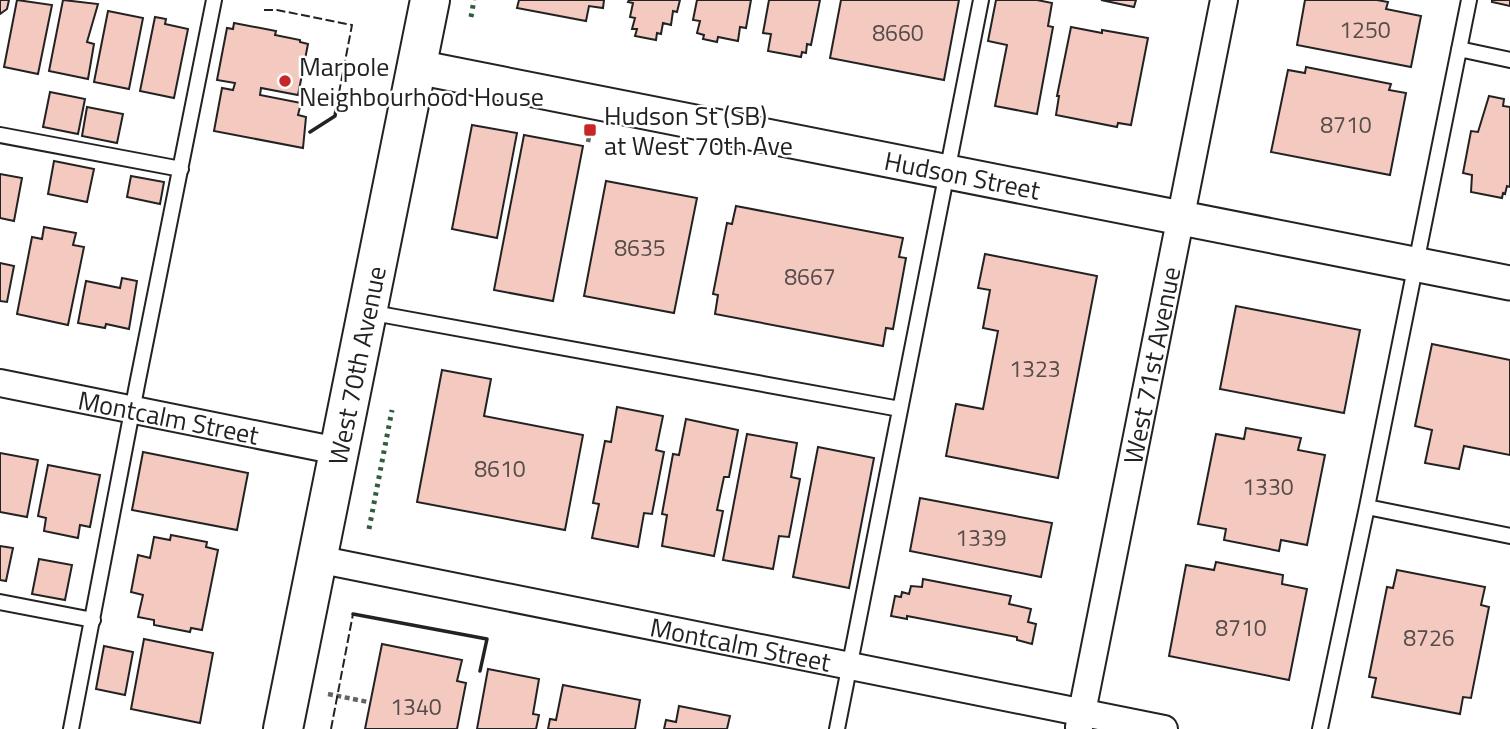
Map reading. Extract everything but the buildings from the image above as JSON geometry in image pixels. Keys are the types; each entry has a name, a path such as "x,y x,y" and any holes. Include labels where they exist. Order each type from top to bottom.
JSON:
{"highway":[{"name":"West 70th Avenue","path":"283,729 430,0"}],"street":[{"name":"West 71st Avenue","path":"1081,721 1224,0"},
{"name":"Hudson Street","path":"417,67 1510,283"},
{"name":"Montcalm Street","path":"0,383 338,451"},
{"name":"Montcalm Street","path":"317,559 849,666 1081,721 1164,729"}],"lane":[{"path":"71,729 214,0"},
{"path":"838,729 981,0"},
{"path":"1320,729 1469,0"},
{"path":"1459,49 1510,60"},
{"path":"0,135 181,169"},
{"path":"366,312 900,409"},
{"path":"1367,508 1510,536"},
{"path":"0,602 93,620"}],"path":[{"path":"328,694 368,702"}],"hedge":[{"path":"471,17 474,0"},
{"path":"369,529 392,410"}],"fence":[{"path":"264,10 277,10 352,25 338,98"},
{"path":"331,729 353,614"}],"wall":[{"path":"310,132 335,116 338,98"},
{"path":"353,614 487,639 480,671"}],"place":[{"name":"Marpole Neighbourhood House","path":"285,81"},
{"name":"Hudson St (SB) at West 70th Ave","path":"590,130"}]}
